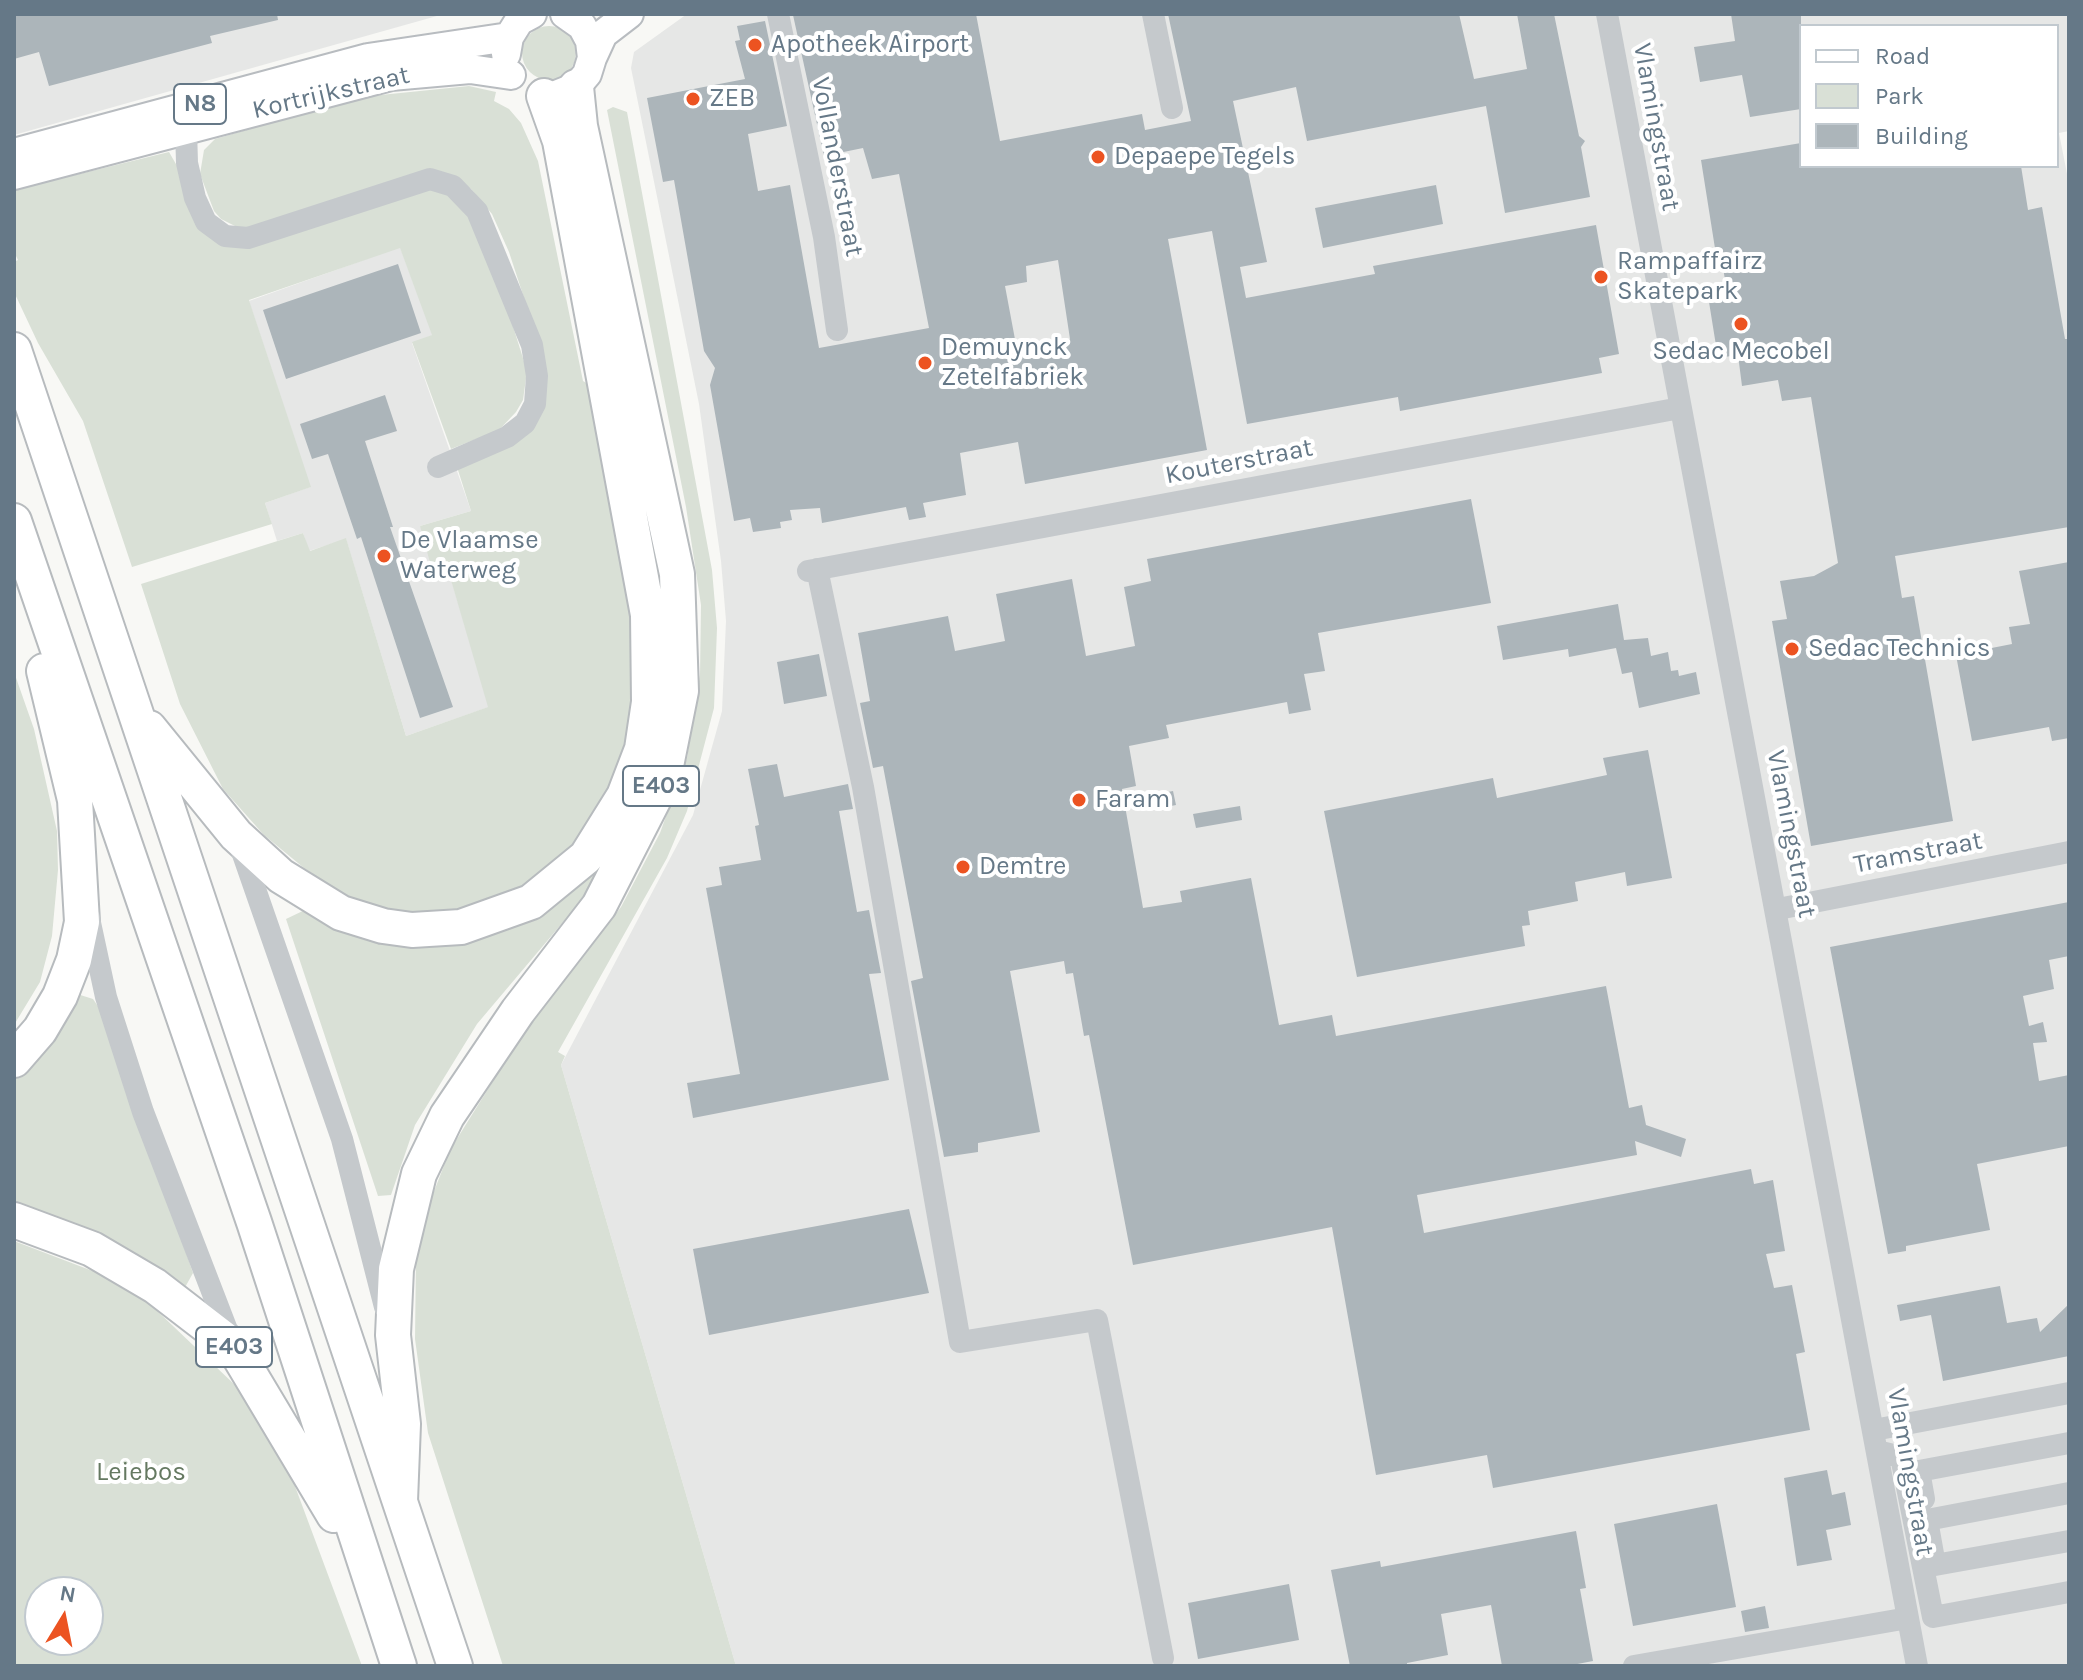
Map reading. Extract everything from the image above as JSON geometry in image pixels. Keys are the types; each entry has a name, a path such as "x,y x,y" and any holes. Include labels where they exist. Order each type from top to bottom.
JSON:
{"highway":[{"name":"E403","path":"400,1501 403,1424 393,1335 396,1269 419,1174 447,1116 518,1011 607,893 663,781 681,691 677,574 580,126 584,72"},
{"name":"E403","path":"136,711 236,835 281,876 341,913 383,926 412,930 461,927 531,902 586,857 624,796 642,749 649,702 648,615 560,141 544,96"},
{"name":"E403","path":"14,350 455,1666"},
{"name":"E403","path":"14,521 254,1222 399,1666"},
{"name":"E403","path":"14,1060 40,1030 60,996 74,960 82,922 75,800 45,675 42,606"},
{"name":"E403","path":"14,1220 92,1249 155,1286 233,1346 365,1567"}],"main road":[{"path":"511,75 506,57 509,37 519,21 532,14"},
{"path":"568,14 582,26 590,41 584,72"},
{"path":"544,96 561,95 584,72 603,34 629,14"},
{"name":"Kortrijkstraat","path":"14,153 368,58 509,37"},
{"name":"Kortrijkstraat","path":"14,175 415,71 470,69 511,75"},
{"name":"N8","path":"511,75 525,89 544,96"}],"street":[{"name":"Vollanderstraat","path":"778,14 821,222 837,330"},
{"path":"1153,14 1172,108"},
{"name":"Vlamingstraat","path":"1607,14 1778,909 1917,1666"},
{"path":"186,129 187,163 195,198 206,222 225,236 248,238 430,179 453,186 477,211 532,345 537,376 535,404 525,423 507,437 438,467"},
{"name":"Kouterstraat","path":"1163,1658 1097,1320 960,1342 863,787 813,570 1680,408"},
{"path":"236,835 342,1139 393,1335"},
{"name":"Tramstraat","path":"1778,909 2069,852"},
{"path":"82,885 106,997 143,1112 233,1346"},
{"path":"1876,1440 2069,1393"},
{"path":"1876,1440 1901,1457 1933,1617 2069,1592"},
{"path":"2069,1443 1919,1471 1935,1565 2069,1541"},
{"path":"1927,1520 2069,1493"},
{"path":"1634,1666 1908,1618"}],"shaded area":[{"path":"14,14 444,14 14,135"},
{"path":"687,14 2069,14 2069,131 2059,133 2069,184 2069,1666 736,1666 561,1065 693,815 722,711 726,621 721,561 699,404 631,68 634,52"},
{"path":"400,247 433,335 412,343 471,511 420,526 446,562 489,707 406,736 346,539 309,551 303,533 277,541 265,503 310,487 249,301"}],"green space":[{"path":"549,26 568,34 576,53 568,72 549,80 530,72 522,53 530,34"},
{"path":"469,86 496,92 494,101 509,109 521,123 538,161 583,381 593,387 635,599 633,734 609,801 578,846 508,899 462,911 416,914 383,909 350,898 304,868 264,835 223,789 180,704 141,584 303,533 310,551 346,538 406,736 488,707 446,563 431,566 420,526 471,511 457,467 512,439 544,359 509,252 492,214 471,189 451,179 243,230 221,219 214,211 200,174 204,150 215,139 361,97"},
{"path":"613,107 627,112 712,570 717,628 714,708 687,811 667,858 558,1052 565,1056 561,1065 736,1666 503,1666 428,1433 415,1339 416,1258 428,1207 450,1150 523,1033 621,907 660,833 687,758 700,675 701,605 686,507 607,110"},
{"path":"169,152 221,242 438,186 464,207 501,288 527,371 523,400 516,412 499,430 451,449 412,342 432,335 400,248 249,300 311,487 265,503 272,524 132,567 83,421 38,343 14,292 14,262 18,260 14,252 14,190"},
{"path":"617,392 629,392 666,579 670,649 659,756 643,804 602,876 477,1024 415,1125 391,1195 378,1196 286,919 309,908 362,933 401,942 443,942 510,925 552,903 590,868 613,833 651,754 660,651 656,586"},
{"path":"14,672 34,729 57,831 58,870 52,936 40,982 14,1025"},
{"path":"74,993 93,999 104,1015 193,1273 183,1291 14,1208 14,1072"},
{"name":"Leiebos","path":"14,1241 111,1278 152,1306 235,1385 283,1454 362,1666 14,1666"}],"building":[{"path":"14,14 277,14 278,20 210,36 212,43 49,86 39,52 14,59"},
{"path":"976,14 1000,141 1142,114 1145,130 1191,121 1168,14 1459,14 1474,79 1527,69 1517,14 1554,14 1579,136 1585,141 1581,147 1590,197 1505,213 1486,106 1307,141 1296,87 1233,101 1267,262 1240,267 1246,298 1375,274 1373,266 1596,225 1619,354 1599,358 1602,373 1400,411 1398,397 1247,424 1212,231 1168,239 1207,450 1025,484 1018,442 960,453 966,495 923,503 926,517 909,520 906,507 822,523 820,508 790,510 792,520 780,522 781,528 753,532 750,518 734,521 710,385 715,368 704,351 674,180 663,182 647,98 745,79 735,41 740,40 737,26 765,21 787,126 748,134 758,191 790,185 819,348 929,328 899,174 872,179 863,148 824,156 793,15","holes":["1058,260 1070,339 1017,350 1005,286 1027,282 1026,266"]},
{"path":"1731,14 1801,14 1799,109 1750,117 1742,75 1700,82 1694,47 1735,41"},
{"path":"1799,143 1799,168 2021,168 2028,210 2042,207 2065,339 2069,339 2069,527 1895,556 1902,598 1914,596 1953,821 1811,846 1772,621 1787,619 1780,581 1814,576 1838,563 1811,397 1782,401 1778,380 1742,386 1738,355 1718,358 1709,302 1728,299 1722,261 1717,261 1701,160"},
{"path":"1436,185 1443,224 1323,248 1315,208"},
{"path":"398,264 421,333 286,379 263,310"},
{"name":"De Vlaamse Waterweg","path":"385,395 397,431 365,441 393,527 390,527 453,707 420,718 361,537 357,539 328,454 312,459 300,424"},
{"path":"1471,499 1491,603 1318,633 1325,671 1304,674 1311,710 1289,714 1287,702 1166,725 1169,738 1129,746 1136,786 1122,789 1143,908 1182,902 1180,891 1251,878 1279,1025 1332,1015 1336,1036 1606,986 1629,1108 1642,1105 1646,1125 1686,1139 1681,1157 1635,1141 1637,1155 1417,1195 1424,1233 1751,1169 1754,1184 1773,1180 1785,1251 1766,1254 1774,1288 1792,1285 1805,1352 1796,1354 1810,1430 1493,1488 1487,1455 1376,1475 1332,1227 1133,1265 1089,1035 1084,1036 1073,973 1066,974 1064,961 1010,971 1040,1132 978,1143 978,1152 944,1157 911,981 923,978 883,766 873,768 860,703 870,701 858,633 948,616 955,651 1005,641 996,594 1072,579 1086,656 1135,646 1124,587 1151,581 1147,559"},
{"path":"2069,562 2069,738 2052,741 2049,727 1972,741 1956,655 2012,644 2009,627 2030,624 2019,571"},
{"path":"1618,604 1624,640 1648,638 1651,656 1668,652 1671,671 1678,670 1679,676 1696,672 1700,694 1639,708 1632,672 1622,674 1616,648 1569,657 1568,649 1503,660 1497,626"},
{"path":"819,654 827,696 784,704 777,662"},
{"path":"1648,750 1672,878 1627,886 1625,872 1575,882 1578,901 1528,911 1530,925 1522,926 1525,946 1357,977 1324,811 1493,778 1497,798 1607,775 1603,758"},
{"path":"777,764 784,797 848,784 853,809 839,811 857,912 869,910 881,973 869,974 889,1080 693,1118 687,1083 740,1074 706,888 722,885 719,867 761,860 755,826 759,825 748,769"},
{"path":"1173,791 1176,805 1161,808 1158,794"},
{"path":"1240,806 1242,820 1196,828 1193,814"},
{"path":"2069,902 2069,956 2049,960 2054,989 2023,996 2029,1026 2043,1022 2047,1042 2033,1043 2039,1081 2069,1075 2069,1146 1977,1164 1990,1230 1906,1246 1906,1251 1888,1254 1830,947"},
{"path":"909,1209 929,1293 709,1335 693,1249"},
{"path":"2000,1286 2007,1323 2037,1318 2040,1332 2069,1304 2069,1356 1943,1381 1931,1315 1900,1321 1897,1305"},
{"path":"1827,1470 1832,1495 1845,1492 1851,1525 1826,1530 1832,1560 1797,1566 1784,1478"},
{"path":"1717,1504 1736,1607 1633,1626 1614,1524"},
{"path":"1576,1531 1586,1588 1580,1589 1593,1661 1567,1666 1502,1666 1491,1605 1441,1614 1448,1655 1407,1663 1407,1666 1350,1666 1331,1570 1380,1561 1381,1567"},
{"path":"1289,1584 1299,1640 1198,1659 1188,1603"},
{"path":"1765,1606 1769,1628 1745,1632 1741,1611"}],"place":[{"name":"Apotheek Airport","path":"755,45"},
{"name":"ZEB","path":"693,99"},
{"name":"Depaepe Tegels","path":"1098,157"},
{"name":"Rampaffairz Skatepark","path":"1601,277"},
{"name":"Sedac Mecobel","path":"1741,324"},
{"name":"Demuynck Zetelfabriek","path":"925,363"},
{"name":"De Vlaamse Waterweg","path":"384,556"},
{"name":"Sedac Technics","path":"1792,649"},
{"name":"Faram","path":"1079,800"},
{"name":"Demtre","path":"963,867"}]}
